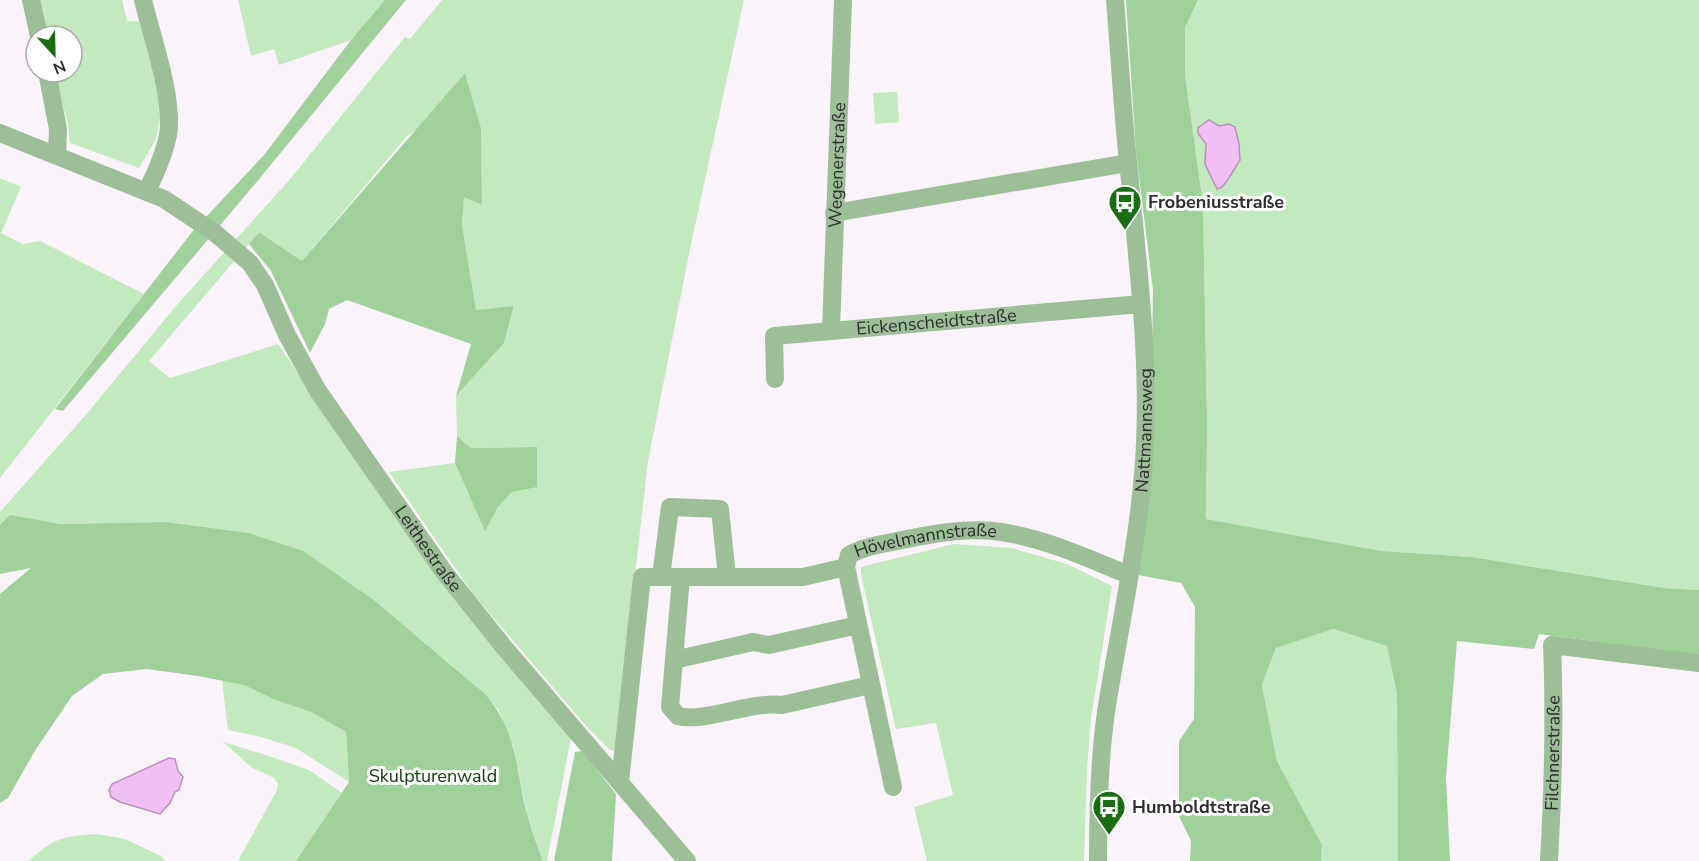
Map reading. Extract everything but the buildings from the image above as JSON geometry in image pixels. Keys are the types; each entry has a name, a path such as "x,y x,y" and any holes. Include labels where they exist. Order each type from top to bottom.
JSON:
{"street":[{"path":"31,0 36,24"},
{"path":"143,0 169,113 165,148 147,191"},
{"name":"Wegenerstraße","path":"831,330 843,0"},
{"name":"Nattmannsweg","path":"1098,861 1100,772 1106,714 1129,575 1143,476 1145,441 1146,384 1141,304 1115,0"},
{"path":"49,84 58,129 57,155"},
{"name":"Leithestraße","path":"0,133 164,199 198,220 240,252 265,285 287,335 318,391 444,572 503,646 687,861"},
{"path":"834,213 1128,163"},
{"name":"Eickenscheidtstraße","path":"775,379 774,336 1141,304"},
{"path":"661,577 670,507 720,509 727,577"},
{"name":"Hövelmannstraße","path":"620,782 642,577 803,577 846,567 849,555 860,549 933,534 991,531 1009,533 1050,544 1129,575"},
{"path":"846,567 893,787"},
{"path":"681,577 670,707 678,716 685,718 769,703 782,705 870,685"},
{"path":"674,660 753,642 769,645 858,626"},
{"name":"Filchnerstraße","path":"1549,861 1553,796 1552,645 1699,663"}],"green space":[{"path":"36,0 122,0 127,21 143,22 162,108 156,139 139,168 70,143 68,124 57,84 84,84 84,24 42,24"},
{"path":"238,0 385,0 351,40 279,65 274,49 251,56"},
{"path":"385,0 406,0 255,184 63,411 55,409 192,232 264,155 351,40"},
{"path":"442,0 744,0 691,244 648,461 615,751 610,750 587,727 473,594 389,472 455,463 485,530 498,507 512,492 536,447 471,448 457,436 456,396 504,343 514,307 476,311 462,225 464,196 482,205 481,128 465,73 417,129 407,136 302,261 259,232 149,361 170,378 278,344 314,396 571,738 547,861 543,861 528,817 513,745 498,709 468,679 374,600 339,576 165,522 61,524 10,516 0,525 0,512 90,410 175,307 291,178 405,37 410,39"},
{"path":"1126,0 1198,0 1185,28 1185,75 1203,204 1207,423 1206,519 1382,551 1472,557 1664,588 1699,590 1699,655 1539,634 1534,649 1457,641 1446,777 1450,861 1398,861 1397,694 1387,646 1333,629 1276,648 1262,685 1277,761 1322,845 1321,861 1190,861 1191,841 1179,816 1179,741 1194,719 1195,607 1181,583 1133,574 1151,426 1153,290 1136,152"},
{"path":"1198,0 1699,0 1699,590 1664,588 1472,557 1382,551 1206,519 1207,423 1203,204 1185,75 1185,28"},
{"path":"465,73 481,128 482,205 464,197 462,225 476,310 514,306 504,343 456,396 471,344 347,300 329,309 325,324 310,353 271,271 249,244 259,232 302,261"},
{"path":"897,92 899,122 875,124 873,93"},
{"path":"0,178 21,187 1,233 23,244 40,241 144,294 0,478"},
{"path":"457,436 471,448 537,447 537,487 512,492 498,507 485,531 455,463"},
{"name":"Skulpturenwald","path":"10,515 61,524 165,522 248,533 303,551 374,600 484,693 504,722 510,737 528,817 543,861 296,861 349,782 346,732 311,712 275,700 244,685 147,669 103,674 72,696 36,749 8,798 0,803 0,594 31,568 0,574 0,525"},
{"path":"954,544 1012,548 1067,564 1112,586 1091,719 1084,861 927,861 914,807 953,795 936,723 896,729 861,567"},
{"path":"1333,629 1387,646 1397,694 1398,861 1321,861 1322,845 1277,761 1262,685 1276,648"},
{"path":"222,680 244,685 275,700 311,712 346,732 349,782 296,748 228,730"},
{"path":"223,742 309,770 342,793 296,861 238,861 277,790 278,784 274,778 251,767"},
{"path":"582,751 616,794 612,861 554,861 575,752"},
{"path":"97,834 125,839 161,856 165,861 29,861 45,847 67,837"}],"shaded area":[{"path":"1209,120 1219,126 1229,124 1235,127 1239,144 1240,160 1227,181 1217,189 1205,164 1206,144 1198,133 1198,128"},
{"path":"169,758 175,759 178,771 183,777 179,790 175,792 170,803 160,814 111,797 109,790 112,784"}],"place":[{"name":"Frobeniusstraße","path":"1125,231"},
{"name":"Humboldtstraße","path":"1109,836"}]}
